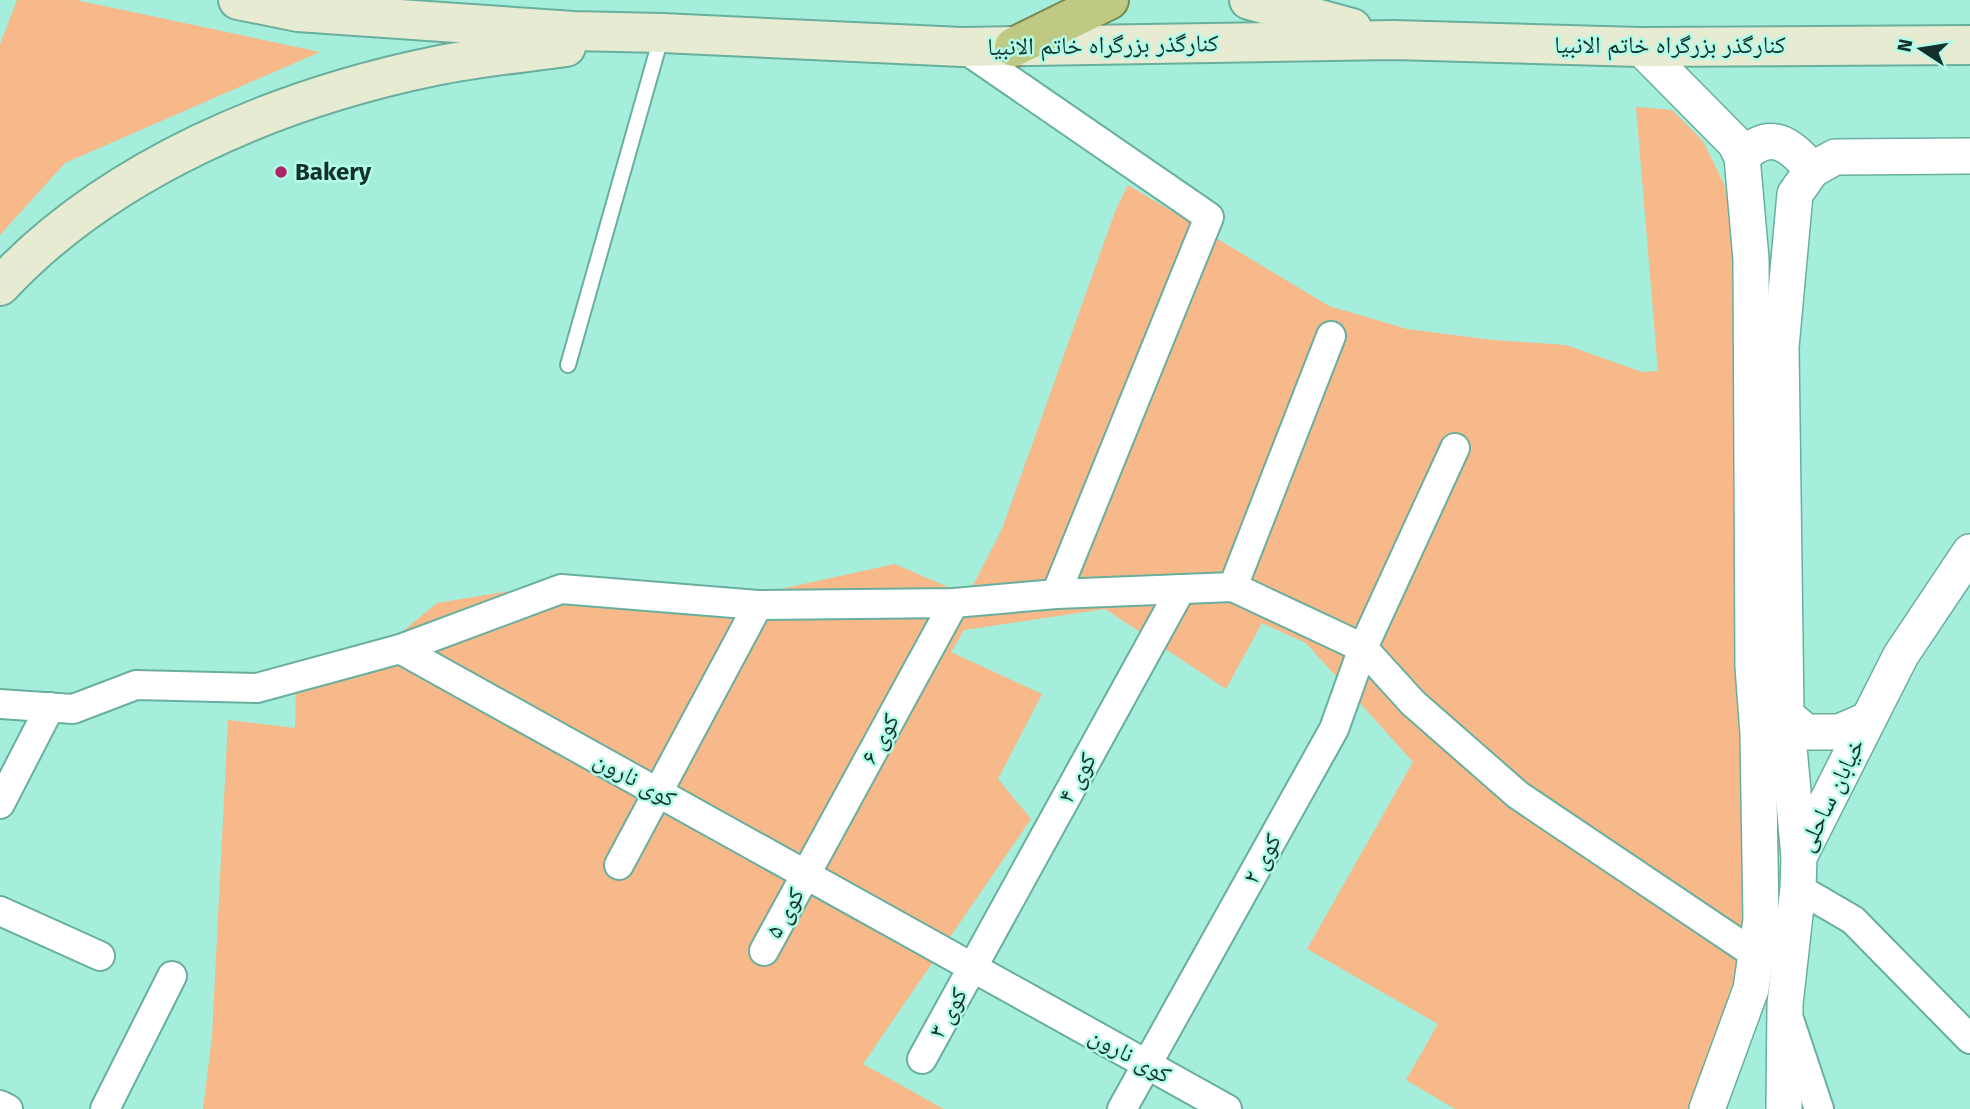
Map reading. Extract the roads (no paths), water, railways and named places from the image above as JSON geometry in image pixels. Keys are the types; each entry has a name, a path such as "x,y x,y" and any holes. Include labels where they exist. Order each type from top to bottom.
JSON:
{"highway":[{"path":"1014,47 1109,0"}],"main road":[{"name":"کنارگذر بزرگراه خاتم الانبیا","path":"238,0 298,12 573,32 662,33 962,47 1393,40 1640,47 1970,45"},
{"path":"1249,0 1393,40"},
{"path":"0,286 72,220 150,169 226,132 338,90 435,66 662,33"}],"street":[{"path":"962,47 1209,217 1056,594"},
{"path":"1640,47 1735,143 1742,157 1751,259 1753,667 1758,733 1761,920 1751,989 1707,1109"},
{"path":"1742,157 1752,146 1780,142 1796,151 1812,170"},
{"path":"1970,156 1835,157 1812,170 1796,194 1781,347 1786,715 1798,873 1853,920 1970,1039"},
{"path":"1233,587 1331,336"},
{"name":"کوی ۲","path":"1122,1109 1334,729 1363,648 1455,448"},
{"name":"خیابان ساحلی","path":"1784,1109 1784,1004 1798,873 1867,720 1901,655 1970,552"},
{"path":"0,704 73,709 136,685 257,688 400,649 561,589 758,605 954,603 1056,594 1233,587 1363,648 1413,703 1518,795 1756,955"},
{"name":"کوی ۴","path":"974,967 1181,589"},
{"name":"کوی ۶","path":"806,874 954,603"},
{"path":"619,865 758,605"},
{"name":"کوی نارون","path":"400,649 1227,1109"},
{"path":"0,804 50,707"},
{"path":"1786,715 1806,732 1839,732 1867,720"},
{"name":"کوی ۵","path":"764,951 806,874"},
{"path":"0,911 100,956"},
{"name":"کوی ۳","path":"922,1059 974,967"},
{"path":"105,1109 172,976"},
{"path":"1784,1004 1819,1109"},
{"path":"0,1105 8,1109"}],"lane":[{"path":"568,365 662,33"}],"place":[{"name":"Bakery","path":"281,172"}]}
